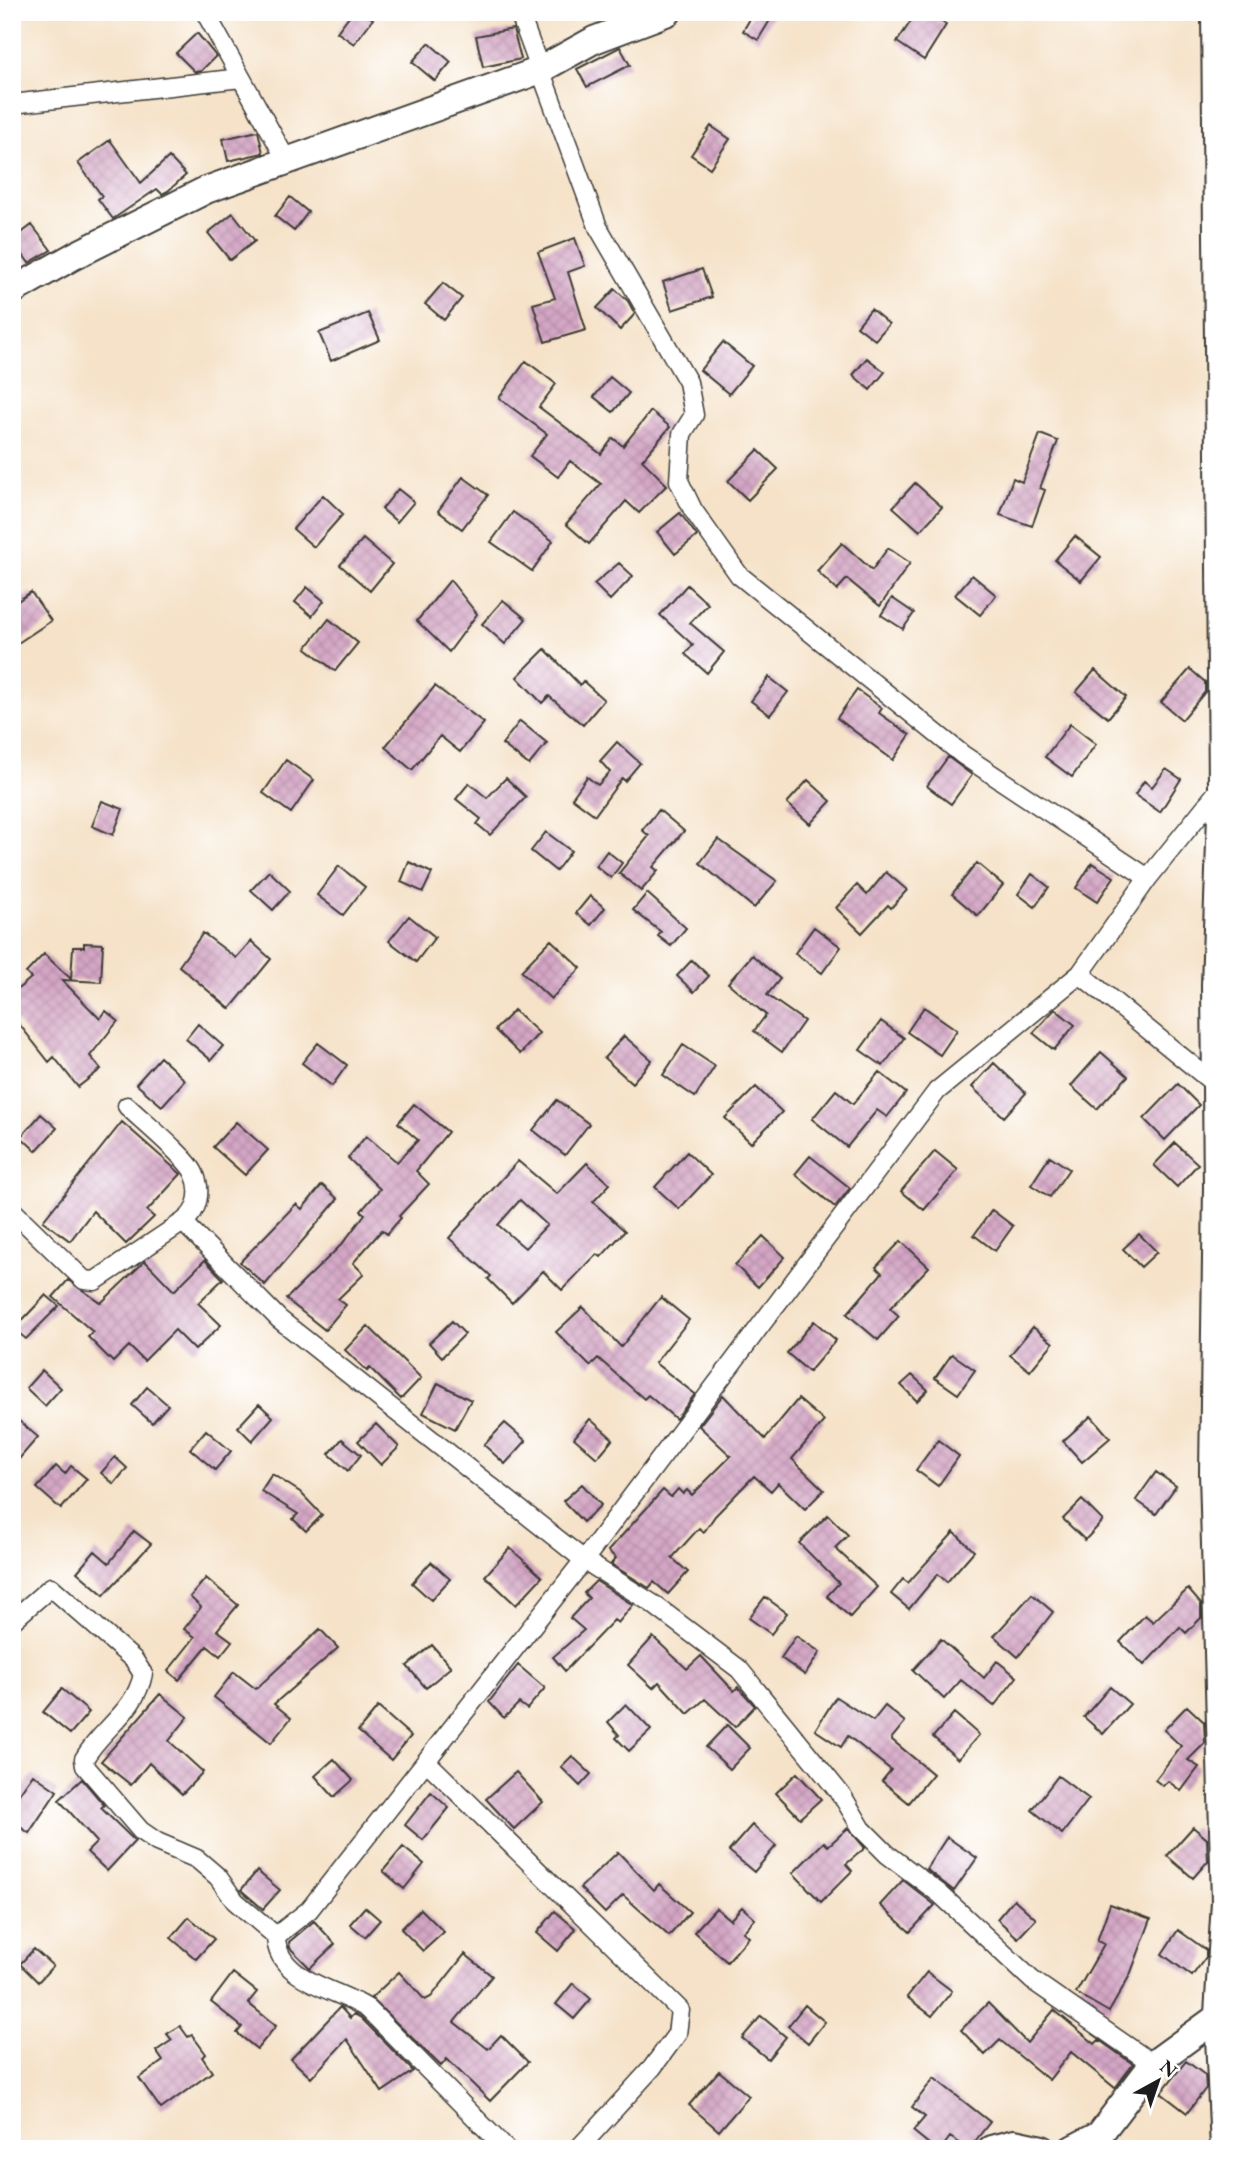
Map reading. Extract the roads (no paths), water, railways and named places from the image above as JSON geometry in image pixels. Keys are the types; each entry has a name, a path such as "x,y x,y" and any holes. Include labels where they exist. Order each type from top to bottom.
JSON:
{"street":[{"path":"205,12 287,161"},
{"path":"519,12 538,71 598,227 688,382 694,415 682,434 679,481 693,510 739,575 963,755 1148,878"},
{"path":"12,291 74,256 206,190 538,71 594,40 667,12"},
{"path":"1215,12 1222,786 1215,985 1213,1473 1225,1902 1222,2013 1224,2149"},
{"path":"12,104 241,78"},
{"path":"276,1936 309,1910 584,1560 936,1090 1080,974 1148,878 1222,786"},
{"path":"1080,974 1216,1085"},
{"path":"12,1210 84,1280 95,1282 193,1215 198,1191 193,1171 127,1106"},
{"path":"183,1222 279,1319 584,1560 653,1604 739,1669 843,1797 862,1829 887,1854 940,1894 1032,1980 1153,2064"},
{"path":"12,1621 51,1587 134,1660 143,1674 140,1692 125,1713 89,1750 84,1759 85,1766 141,1832 197,1859 218,1877 234,1900 276,1936 278,1954 295,1971 311,1984 350,1997 368,2009 506,2149"},
{"path":"426,1761 680,2010 677,2034 660,2057 578,2149"},
{"path":"1072,2149 1099,2135 1153,2064 1222,2013"},
{"path":"991,2149 1014,2143 1042,2149"}]}
